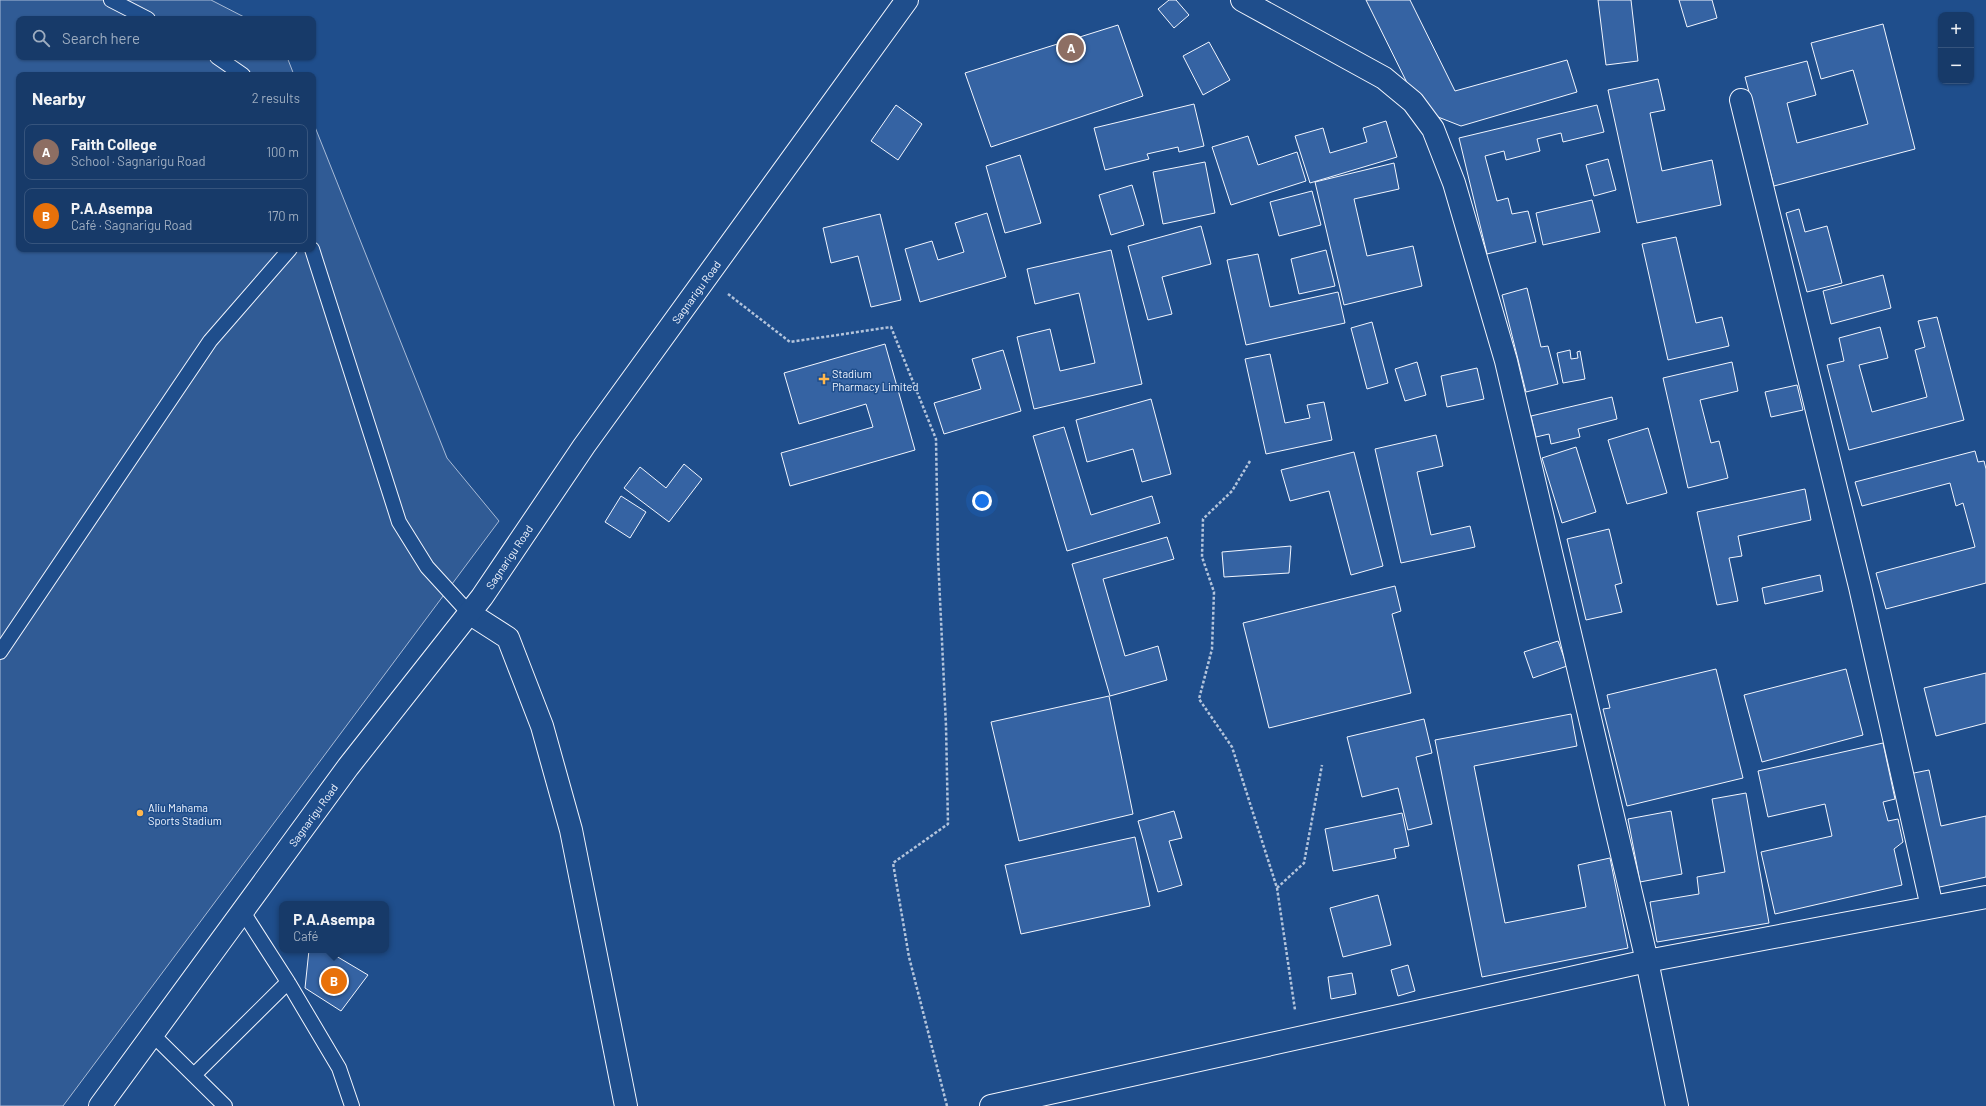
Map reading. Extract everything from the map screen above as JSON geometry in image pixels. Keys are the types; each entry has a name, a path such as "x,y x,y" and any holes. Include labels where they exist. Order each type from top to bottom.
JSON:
{"street":[{"name":"Sagnarigu Road","path":"100,1106 348,767 469,613 584,446 907,0"},
{"path":"1242,0 1384,78 1413,102 1433,129 1454,183 1506,361 1647,961 1677,1106"},
{"path":"1741,100 1860,587 1932,907"},
{"path":"469,613 508,638 542,726 571,830 626,1106"},
{"path":"991,1106 1647,961 1986,896"}],"lane":[{"path":"111,0 142,16"},
{"path":"221,60 238,72"},
{"path":"0,652 210,341 287,252"},
{"path":"313,252 399,522 427,567 469,613"},
{"path":"243,912 288,982 339,1068 352,1106"},
{"path":"194,1076 288,982"},
{"path":"153,1035 225,1106"}],"path":[{"path":"707,277 790,342 891,328 936,439 938,557 946,726 948,824 893,863 909,958 947,1106"},
{"path":"1250,461 1232,491 1203,519 1202,558 1214,592 1212,650 1199,698 1232,747 1277,888 1299,1038"},
{"path":"1277,888 1304,864 1322,765"}],"shaded area":[{"name":"Aliu Mahama Sports Stadium","path":"0,0 211,0 242,16 16,16 16,60 288,60 293,72 16,72 16,252 316,252 316,130 447,458 499,521 63,1106 0,1106"}],"building":[{"path":"1169,0 1176,0 1189,15 1174,28 1158,9"},
{"path":"1366,0 1410,0 1455,91 1567,60 1577,92 1461,126 1438,117 1419,107"},
{"path":"1598,0 1631,0 1638,61 1606,65"},
{"path":"1679,0 1712,0 1717,18 1687,27"},
{"path":"1883,24 1915,149 1774,186 1745,77 1807,61 1816,95 1787,103 1797,143 1868,124 1853,70 1821,79 1811,43"},
{"path":"1118,25 1143,96 991,147 965,73"},
{"path":"1209,42 1230,80 1203,95 1183,56"},
{"path":"1658,79 1665,110 1650,113 1662,171 1712,160 1721,205 1637,223 1608,90"},
{"path":"1194,104 1204,146 1179,152 1178,147 1147,154 1149,159 1105,170 1094,128"},
{"path":"896,105 922,124 898,160 871,141"},
{"path":"1597,105 1604,132 1563,142 1561,133 1537,139 1540,151 1506,160 1504,151 1485,156 1497,201 1508,198 1512,214 1528,211 1536,242 1487,254 1459,138"},
{"path":"1386,121 1397,157 1310,183 1295,136 1323,128 1330,153 1367,142 1363,128"},
{"path":"1248,136 1258,165 1297,152 1306,181 1231,205 1212,147"},
{"path":"1020,155 1041,223 1005,233 986,166"},
{"path":"1608,159 1616,190 1594,196 1586,165"},
{"path":"1205,162 1215,213 1163,224 1153,172"},
{"path":"1394,163 1399,189 1354,199 1367,256 1413,246 1422,286 1344,305 1315,182"},
{"path":"1132,185 1144,225 1111,235 1099,195"},
{"path":"1312,191 1321,225 1279,236 1270,202"},
{"path":"1592,200 1600,232 1543,245 1536,213"},
{"path":"1799,209 1805,232 1827,226 1842,283 1807,292 1786,213"},
{"path":"987,213 1006,277 920,302 905,249 932,241 938,260 964,252 955,223"},
{"path":"880,214 901,300 871,307 858,256 831,263 823,228"},
{"path":"1201,226 1211,264 1162,277 1172,314 1148,320 1128,246"},
{"path":"1676,237 1696,323 1722,317 1729,346 1668,360 1642,244"},
{"path":"1111,250 1142,384 1034,409 1017,337 1050,329 1060,371 1095,363 1079,293 1035,304 1027,269"},
{"path":"1326,250 1335,286 1299,294 1291,259"},
{"path":"1258,254 1270,307 1338,292 1345,323 1246,345 1227,260"},
{"path":"1883,275 1891,308 1831,324 1823,291"},
{"path":"1527,288 1541,347 1548,346 1558,384 1526,392 1502,295"},
{"path":"1937,317 1964,420 1849,450 1827,365 1844,361 1839,338 1880,327 1888,358 1859,365 1872,412 1927,397 1915,350 1925,347 1918,321"},
{"path":"1372,322 1388,383 1367,389 1351,328"},
{"path":"885,344 915,450 790,486 781,453 873,427 866,404 799,424 784,373"},
{"path":"1003,350 1021,411 944,434 934,403 981,389 972,359"},
{"path":"1570,350 1571,359 1578,358 1577,352 1580,351 1585,379 1563,383 1557,353"},
{"path":"1270,354 1285,423 1310,418 1307,405 1324,402 1332,440 1266,454 1245,359"},
{"path":"1417,362 1426,395 1405,401 1395,369"},
{"path":"1732,362 1738,391 1700,400 1711,443 1719,441 1728,478 1688,488 1663,378"},
{"path":"1477,368 1484,399 1447,407 1441,376"},
{"path":"1797,385 1803,410 1771,417 1765,392"},
{"path":"1612,397 1617,419 1578,429 1580,437 1551,444 1549,434 1536,437 1531,416"},
{"path":"1151,399 1171,474 1142,482 1133,449 1087,462 1076,420"},
{"path":"1064,427 1091,515 1152,496 1160,523 1067,551 1033,436"},
{"path":"1648,428 1667,493 1627,504 1608,440"},
{"path":"1436,435 1443,466 1417,472 1431,535 1470,526 1475,547 1401,563 1375,449"},
{"path":"1576,447 1596,512 1562,523 1542,458"},
{"path":"1975,451 1978,462 1984,461 1986,469 1986,583 1886,609 1876,573 1975,547 1963,503 1956,506 1950,483 1862,506 1855,482"},
{"path":"1354,452 1383,566 1351,575 1329,491 1290,501 1281,470"},
{"path":"684,464 702,479 669,522 624,488 640,467 666,488"},
{"path":"1805,489 1811,520 1738,536 1742,556 1729,558 1738,601 1717,605 1697,512"},
{"path":"621,496 646,512 630,538 605,522"},
{"path":"1609,529 1622,583 1615,585 1622,612 1586,620 1567,539"},
{"path":"1167,537 1174,559 1103,579 1125,656 1158,646 1167,680 1110,696 1072,564"},
{"path":"1291,546 1289,573 1224,577 1222,552"},
{"path":"1820,575 1823,591 1765,604 1762,588"},
{"path":"1395,586 1401,611 1392,614 1411,693 1269,728 1243,623"},
{"path":"1558,641 1567,666 1533,678 1524,652"},
{"path":"1716,669 1743,778 1627,806 1603,709 1610,708 1607,695"},
{"path":"1846,669 1863,735 1762,762 1744,695"},
{"path":"1986,673 1986,723 1936,736 1924,688"},
{"path":"1109,696 1133,814 1019,841 991,722"},
{"path":"1571,714 1577,746 1474,766 1505,923 1586,907 1578,865 1610,858 1628,948 1482,977 1435,740"},
{"path":"1424,719 1432,753 1416,757 1432,824 1408,830 1398,788 1362,797 1347,737"},
{"path":"1883,743 1895,799 1883,802 1888,821 1898,819 1903,842 1894,849 1902,885 1775,914 1761,852 1832,836 1825,804 1768,817 1758,771"},
{"path":"1929,770 1941,826 1986,816 1986,877 1935,888 1909,774"},
{"path":"1746,793 1769,923 1657,942 1650,902 1699,894 1697,877 1725,872 1712,799"},
{"path":"1174,811 1182,838 1169,841 1182,885 1158,892 1138,821"},
{"path":"1671,811 1682,874 1640,882 1628,819"},
{"path":"1402,813 1409,846 1394,849 1396,858 1333,871 1325,829"},
{"path":"1135,837 1150,906 1021,934 1005,865"},
{"path":"1378,895 1391,945 1343,957 1330,908"},
{"path":"309,953 331,953 368,975 341,1011 305,988"},
{"path":"1408,965 1415,991 1398,996 1391,970"},
{"path":"1352,973 1356,994 1331,999 1328,977"}],"place":[{"name":"Faith College","path":"1071,48"},
{"name":"Stadium Pharmacy Limited","path":"824,379"},
{"name":"Aliu Mahama Sports Stadium","path":"140,813"},
{"name":"P.A.Asempa","path":"334,981"}]}
